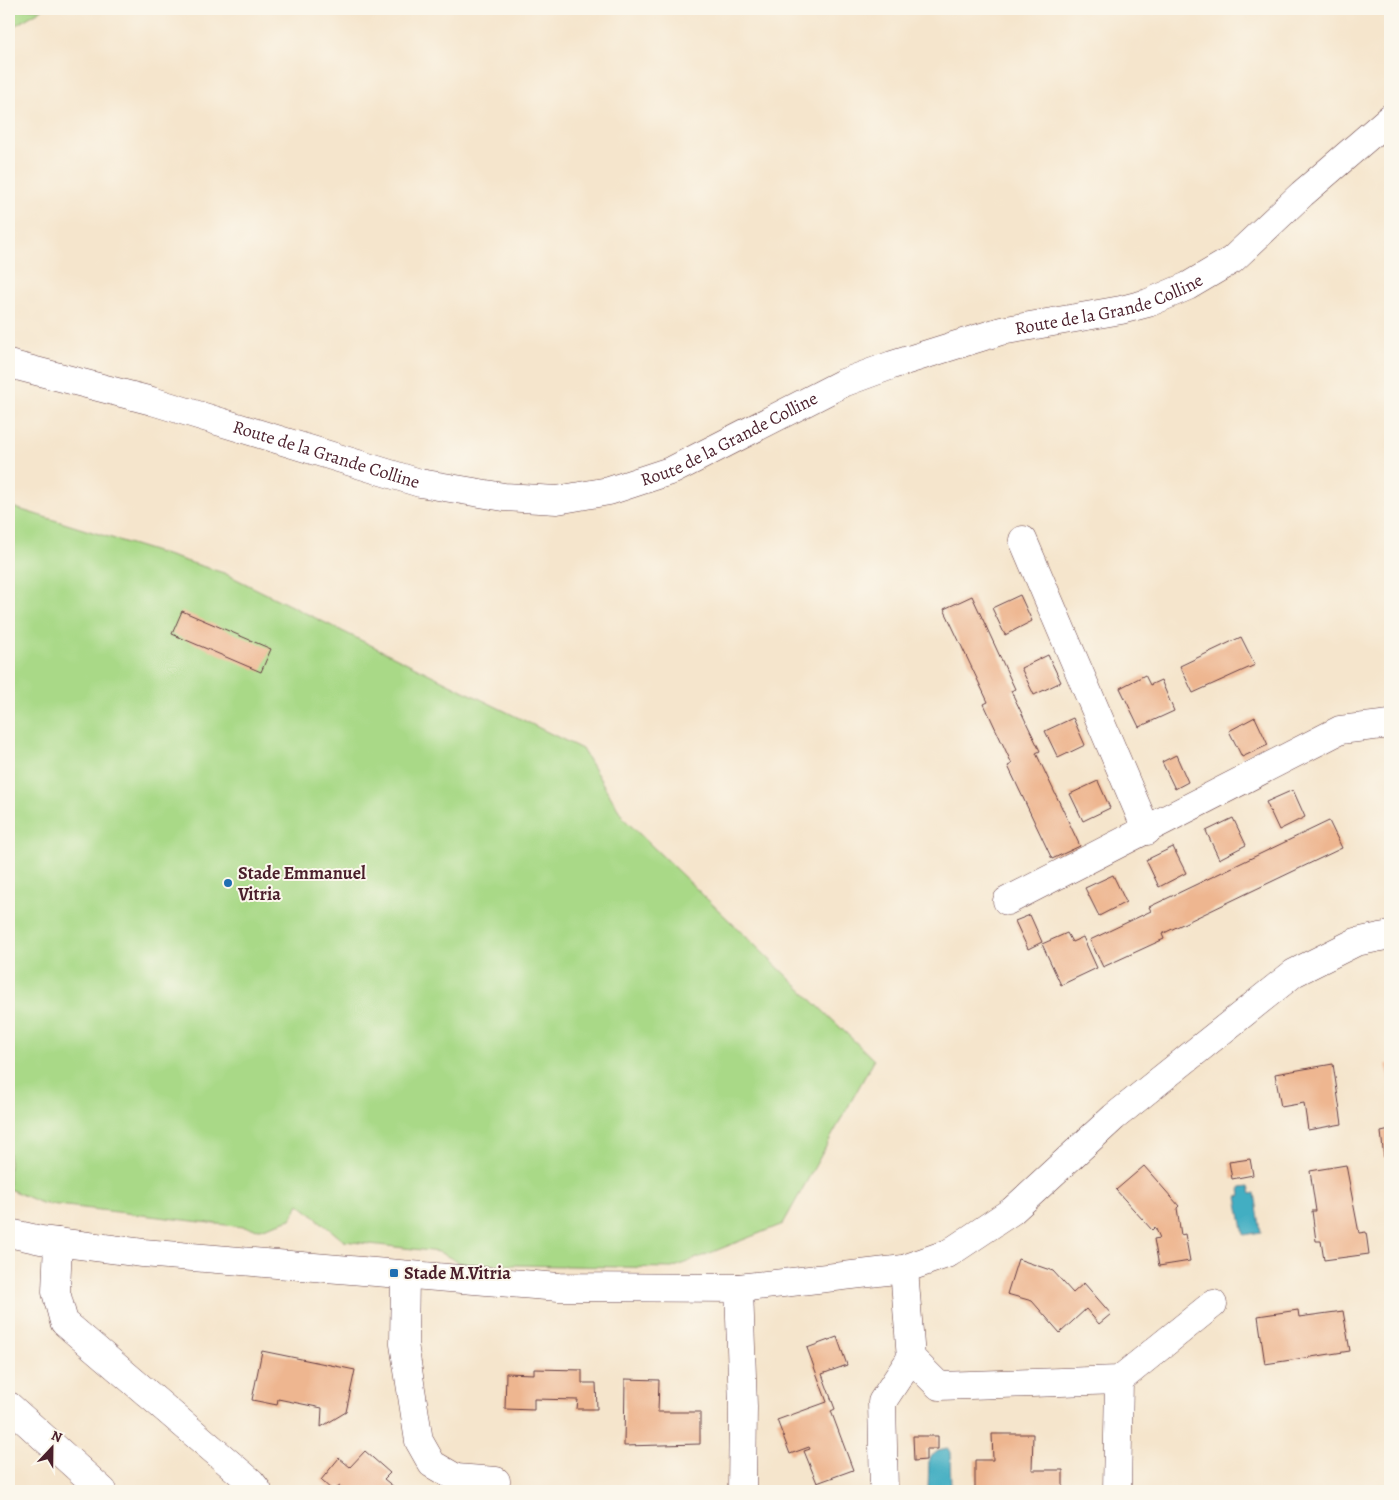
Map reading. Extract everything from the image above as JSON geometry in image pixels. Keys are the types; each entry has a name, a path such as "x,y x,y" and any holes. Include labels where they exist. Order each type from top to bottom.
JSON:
{"street":[{"name":"Route de la Grande Colline","path":"9,364 152,401 420,483 504,497 557,500 609,491 673,470 843,383 892,365 1001,331 1148,303 1188,286 1232,260 1302,194 1390,118"},
{"path":"1023,540 1147,831"},
{"path":"1007,901 1147,831 1340,730 1390,724"},
{"path":"9,1233 58,1242 143,1253 560,1287 739,1288 904,1269 949,1253 1012,1211 1114,1117 1294,973 1356,942 1390,934"},
{"path":"58,1242 56,1292 64,1322 251,1482 258,1491"},
{"path":"884,1491 882,1402 911,1358 904,1269"},
{"path":"406,1275 404,1344 419,1441 432,1464 456,1478 496,1481"},
{"path":"739,1288 743,1407 742,1491"},
{"path":"911,1358 939,1386 1119,1380 1213,1304"},
{"path":"1117,1491 1119,1380"},
{"path":"9,1406 103,1491"}],"green space":[{"path":"9,9 43,9 9,29"},
{"path":"9,506 224,573 582,749 624,819 874,1060 783,1224 672,1268 462,1264 439,1252 344,1241 299,1204 291,1219 260,1229 41,1203 9,1189"}],"water":[{"path":"1249,1187 1251,1194 1255,1193 1261,1232 1244,1235 1237,1197 1241,1196 1240,1188"},
{"path":"947,1449 950,1451 951,1490 928,1491 929,1458 938,1451"}],"building":[{"path":"1020,595 1032,621 1005,635 992,608"},
{"path":"972,596 1015,689 1011,691 1040,751 1036,753 1080,846 1052,859 1008,766 1012,764 984,704 988,702 944,609"},
{"path":"182,611 271,649 261,672 172,634"},
{"path":"1241,637 1255,665 1193,693 1180,666"},
{"path":"1048,655 1061,682 1034,695 1021,668"},
{"path":"1145,675 1150,685 1161,680 1174,711 1139,727 1120,688"},
{"path":"1255,717 1268,745 1242,757 1229,731"},
{"path":"1073,718 1085,745 1058,758 1045,731"},
{"path":"1176,755 1188,782 1175,789 1162,762"},
{"path":"1098,781 1110,808 1083,821 1070,794"},
{"path":"1293,790 1305,817 1279,830 1266,802"},
{"path":"1233,818 1246,845 1219,859 1206,831"},
{"path":"1329,821 1342,848 1162,934 1164,939 1103,967 1090,940 1151,911 1149,907"},
{"path":"1173,847 1186,873 1159,887 1146,860"},
{"path":"1113,875 1126,902 1099,916 1085,888"},
{"path":"1030,915 1042,942 1028,949 1015,921"},
{"path":"1067,933 1072,942 1083,937 1097,968 1061,985 1042,944"},
{"path":"1333,1064 1342,1124 1308,1130 1304,1103 1281,1107 1275,1074"},
{"path":"1386,1064 1390,1064 1389,1083"},
{"path":"1390,1130 1390,1157 1384,1158 1381,1132"},
{"path":"1250,1159 1253,1175 1232,1179 1229,1162"},
{"path":"1346,1165 1359,1233 1366,1232 1369,1254 1324,1260 1321,1241 1316,1241 1312,1211 1316,1211 1310,1171"},
{"path":"1144,1166 1179,1206 1177,1208 1181,1235 1185,1234 1190,1261 1159,1266 1154,1239 1160,1238 1155,1227 1152,1230 1116,1190"},
{"path":"1018,1259 1053,1271 1073,1293 1084,1283 1111,1314 1099,1324 1086,1309 1060,1333 1032,1301 1007,1294"},
{"path":"1298,1310 1299,1317 1343,1311 1350,1351 1265,1364 1258,1316"},
{"path":"837,1337 847,1365 822,1374 835,1409 831,1411 853,1470 817,1483 804,1451 810,1449 809,1447 790,1454 777,1420 827,1402 807,1348"},
{"path":"262,1351 355,1370 346,1412 321,1427 322,1408 278,1399 277,1405 252,1400"},
{"path":"534,1369 582,1370 582,1383 596,1383 597,1409 577,1409 578,1400 534,1399 534,1410 505,1409 506,1373 534,1374"},
{"path":"625,1379 659,1380 658,1412 700,1412 700,1444 624,1446"},
{"path":"992,1434 1033,1434 1032,1470 1063,1470 1063,1491 975,1491 975,1460 993,1460"},
{"path":"913,1436 938,1436 938,1449 926,1449 926,1460 914,1461"},
{"path":"365,1451 390,1473 384,1479 394,1487 390,1491 346,1491 340,1486 333,1491 321,1480 339,1458 350,1467"}],"place":[{"name":"Stade Emmanuel Vitria","path":"228,883"},
{"name":"Stade M.Vitria","path":"394,1273"}]}
